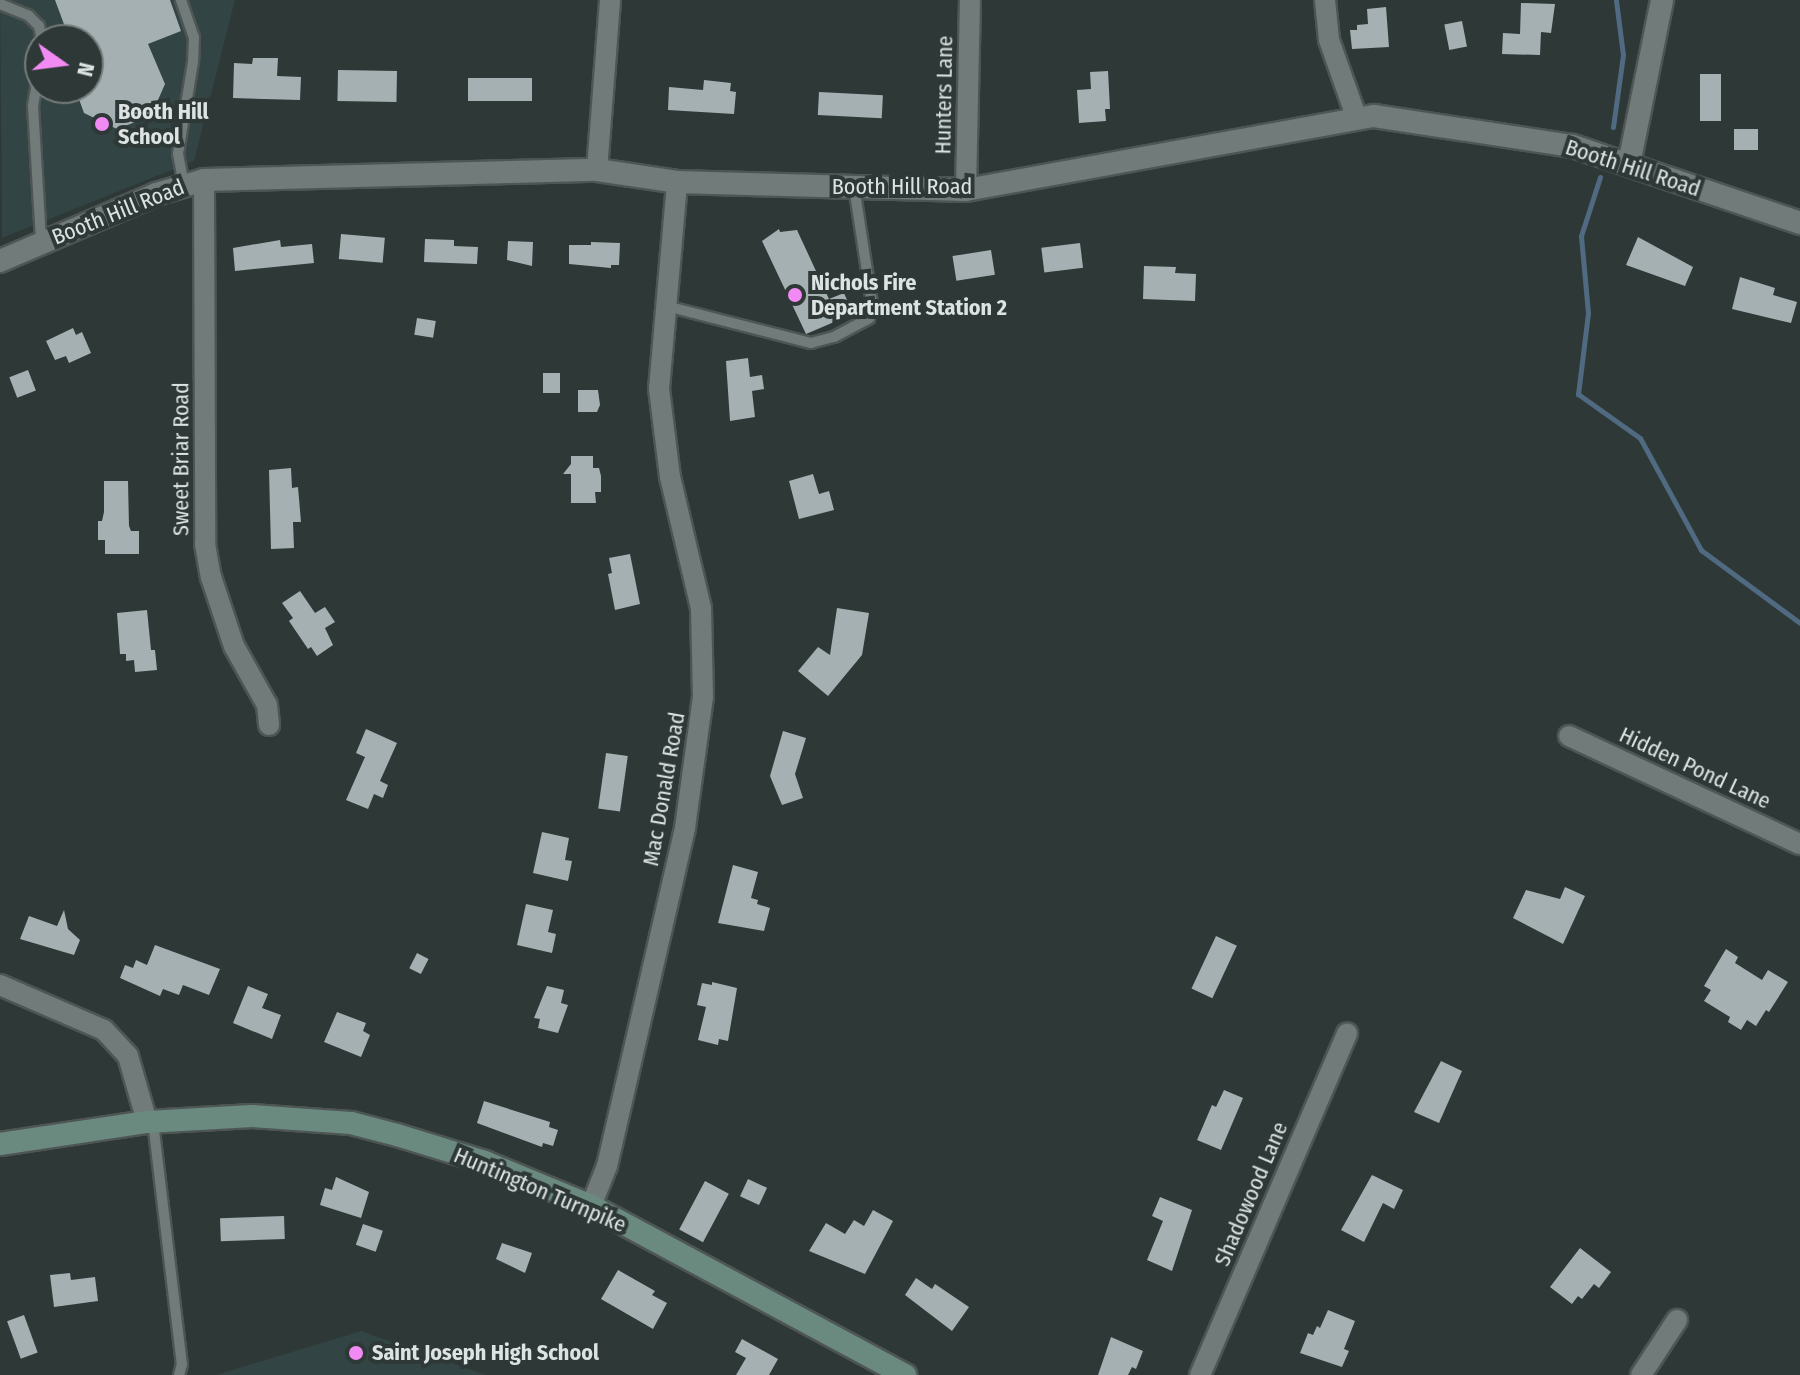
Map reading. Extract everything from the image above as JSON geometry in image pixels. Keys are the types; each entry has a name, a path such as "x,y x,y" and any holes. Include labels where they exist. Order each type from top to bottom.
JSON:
{"main road":[{"name":"Huntington Turnpike","path":"0,1144 150,1122 252,1116 351,1123 485,1162 591,1206 893,1372"}],"street":[{"path":"597,170 610,0"},
{"name":"Hunters Lane","path":"966,190 970,0"},
{"path":"1325,0 1329,40 1357,119"},
{"path":"1629,164 1662,0"},
{"name":"Booth Hill Road","path":"0,261 194,182 597,170 677,182 966,190 1374,116 1573,146 1800,223"},
{"name":"Sweet Briar Road","path":"194,182 205,544 211,577 234,646 267,705 269,725"},
{"name":"Mac Donald Road","path":"591,1206 607,1166 685,828 703,697 701,608 670,477 659,389 677,182"},
{"name":"Hidden Pond Lane","path":"1569,736 1800,844"},
{"path":"0,985 104,1030 128,1056 150,1122"},
{"name":"Shadowood Lane","path":"1200,1375 1347,1033"},
{"path":"1641,1375 1677,1320"}],"lane":[{"path":"181,0 194,37 178,154 194,182"},
{"path":"0,4 29,16 37,24"},
{"path":"33,104 41,243"},
{"path":"666,306 811,343 834,337 869,318 872,303 854,187"},
{"path":"150,1122 182,1364 179,1375"}],"shaded area":[{"name":"Booth Hill School","path":"0,0 235,0 194,161 2,238"},
{"name":"Saint Joseph High School","path":"361,1331 486,1375 216,1375"}],"building":[{"path":"55,0 170,0 181,31 148,44 165,84 151,116 117,129 84,113 81,104 104,104 104,24 64,24"},
{"path":"1521,3 1555,4 1551,33 1541,32 1540,55 1502,54 1503,33 1520,34"},
{"path":"1386,7 1389,47 1352,49 1350,30 1357,30 1357,25 1368,24 1367,9"},
{"path":"1462,21 1467,47 1449,50 1444,24"},
{"path":"253,58 278,58 277,76 301,77 300,100 233,98 234,63 252,64"},
{"path":"338,70 397,71 396,102 337,101"},
{"path":"1108,71 1110,109 1105,109 1106,121 1079,123 1077,90 1091,89 1090,72"},
{"path":"1700,74 1721,74 1721,121 1700,121"},
{"path":"468,78 532,78 532,101 468,101"},
{"path":"704,80 731,83 730,91 736,92 734,114 668,110 669,87 703,90"},
{"path":"819,92 883,95 882,118 818,115"},
{"path":"1734,129 1758,129 1758,150 1734,150"},
{"path":"779,229 780,232 797,230 829,299 844,293 853,314 806,334 762,241"},
{"path":"341,234 385,238 383,263 339,259"},
{"path":"1638,237 1693,267 1685,286 1626,265"},
{"path":"425,239 454,240 454,246 478,247 477,264 424,262"},
{"path":"280,240 281,247 312,244 314,263 235,271 233,248"},
{"path":"508,241 533,242 532,266 507,260"},
{"path":"591,242 620,243 619,265 611,265 611,268 569,264 569,245 591,245"},
{"path":"1080,243 1083,268 1044,273 1041,248"},
{"path":"991,250 995,275 956,281 952,256"},
{"path":"1144,266 1176,267 1175,273 1196,274 1195,301 1143,299"},
{"path":"1740,277 1775,288 1773,295 1797,302 1791,323 1732,309"},
{"path":"417,318 436,321 433,338 414,335"},
{"path":"73,328 76,335 82,332 91,353 69,363 66,356 55,360 46,341"},
{"path":"748,358 750,377 762,375 764,389 752,391 755,417 730,421 726,361"},
{"path":"28,370 36,391 17,398 9,377"},
{"path":"543,373 560,373 560,393 543,393"},
{"path":"578,390 598,390 600,405 597,412 578,412"},
{"path":"571,456 593,456 593,468 599,468 601,476 601,492 595,492 596,503 571,503 571,474 563,474 571,464"},
{"path":"291,468 292,488 298,487 301,522 293,522 294,548 271,549 269,470"},
{"path":"813,474 819,494 829,491 834,510 799,519 789,481"},
{"path":"104,481 128,481 129,526 131,531 139,531 139,554 105,554 105,540 98,540 98,521 102,521 104,512"},
{"path":"630,554 640,604 615,610 608,574 612,573 609,558"},
{"path":"300,591 315,613 325,607 335,622 325,628 333,645 317,656 311,647 308,649 289,621 293,618 282,603"},
{"path":"837,608 869,613 862,655 828,696 798,671 818,647 830,655"},
{"path":"147,610 151,650 155,650 157,670 135,672 134,660 126,661 126,654 120,654 117,613"},
{"path":"366,729 397,743 380,781 388,785 383,798 374,794 368,809 346,800 365,757 356,753"},
{"path":"783,731 806,738 795,774 803,798 782,805 770,776"},
{"path":"606,753 628,756 620,812 598,808"},
{"path":"542,832 569,838 565,860 572,861 568,881 533,873"},
{"path":"733,865 758,872 751,898 758,900 757,904 770,908 764,931 718,923"},
{"path":"1565,887 1585,896 1563,944 1513,918 1526,890 1560,899"},
{"path":"526,904 553,910 548,932 556,934 552,953 517,945"},
{"path":"64,910 68,929 80,940 74,955 20,939 29,916 57,926"},
{"path":"1216,936 1237,946 1212,998 1191,989"},
{"path":"155,945 220,969 209,995 183,985 179,995 163,989 160,996 120,978 125,965 133,968 136,960 147,965"},
{"path":"1726,949 1738,957 1735,963 1762,980 1768,970 1788,982 1756,1026 1747,1020 1741,1030 1728,1022 1730,1017 1704,1001 1711,990 1704,986"},
{"path":"417,953 429,959 421,974 409,968"},
{"path":"712,982 737,988 728,1041 719,1039 718,1045 698,1040 706,1007 697,1005 702,983 712,985"},
{"path":"248,986 268,994 262,1008 281,1015 272,1039 233,1023"},
{"path":"547,986 564,990 561,1003 568,1005 558,1033 538,1028 540,1019 534,1018"},
{"path":"337,1012 366,1023 363,1031 370,1035 361,1057 324,1042"},
{"path":"1441,1061 1462,1071 1439,1123 1414,1112"},
{"path":"1224,1090 1243,1098 1221,1150 1197,1140 1212,1105 1216,1107"},
{"path":"484,1101 550,1122 549,1127 558,1130 553,1146 543,1143 542,1147 477,1123"},
{"path":"1372,1175 1403,1190 1394,1209 1383,1203 1364,1242 1341,1230"},
{"path":"336,1177 369,1192 361,1218 320,1205 325,1188 332,1190"},
{"path":"748,1179 767,1188 759,1205 740,1196"},
{"path":"705,1181 729,1194 703,1242 679,1230"},
{"path":"1160,1197 1192,1210 1172,1271 1147,1260 1163,1221 1152,1216"},
{"path":"873,1210 893,1221 865,1274 809,1251 826,1223 845,1234 854,1220 864,1226"},
{"path":"284,1216 285,1239 221,1241 220,1218"},
{"path":"363,1224 383,1231 376,1252 356,1245"},
{"path":"502,1243 532,1253 525,1273 496,1259"},
{"path":"1580,1248 1611,1272 1599,1288 1594,1284 1582,1299 1578,1296 1572,1304 1550,1287"},
{"path":"618,1270 655,1291 652,1295 667,1303 653,1329 601,1299"},
{"path":"70,1273 71,1280 95,1277 98,1301 54,1307 50,1275"},
{"path":"916,1278 932,1289 935,1284 969,1307 952,1331 905,1295"},
{"path":"1328,1310 1355,1321 1344,1349 1349,1351 1342,1367 1300,1353 1308,1333 1313,1335 1317,1326 1320,1328"},
{"path":"24,1315 38,1353 21,1359 7,1321"},
{"path":"1111,1337 1143,1351 1136,1369 1132,1367 1128,1375 1098,1375"},
{"path":"742,1339 778,1359 769,1375 736,1375 746,1358 735,1352"}],"waterway":[{"path":"1613,127 1623,55 1616,0"},
{"path":"1600,177 1581,236 1588,313 1578,394 1640,438 1701,550 1800,623"}],"place":[{"name":"Booth Hill School","path":"102,124"},
{"name":"Nichols Fire Department Station 2","path":"795,295"},
{"name":"Saint Joseph High School","path":"356,1353"}]}
